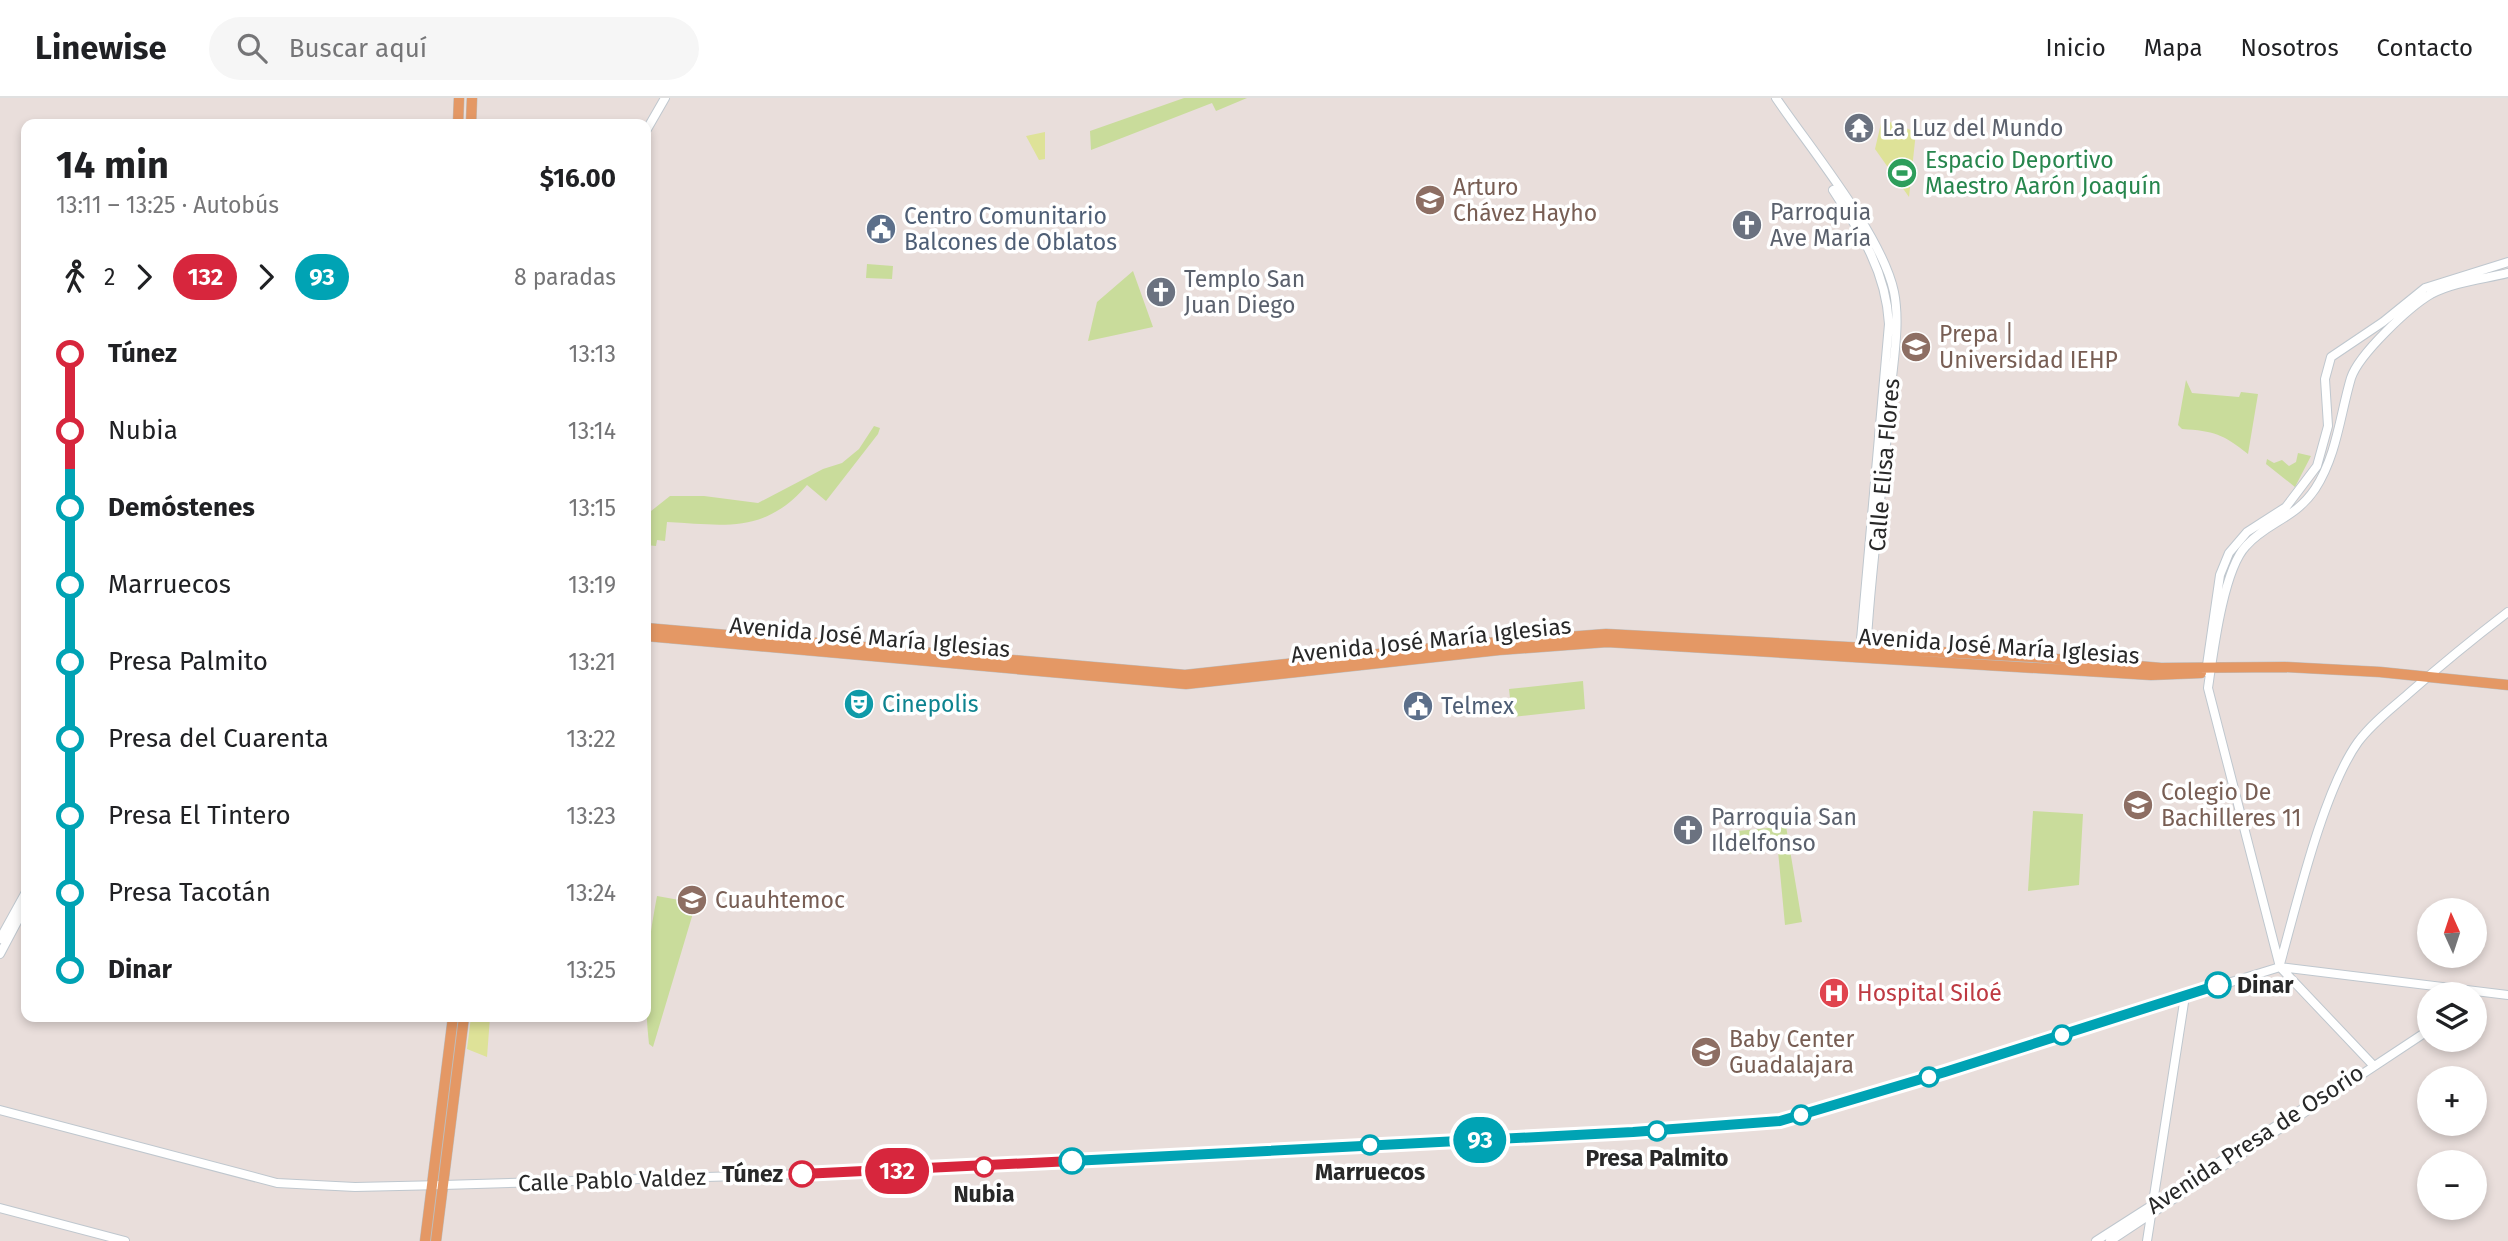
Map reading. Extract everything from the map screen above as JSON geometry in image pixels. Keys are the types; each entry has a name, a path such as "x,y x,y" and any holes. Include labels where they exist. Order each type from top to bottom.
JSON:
{"main road":[{"path":"458,119 459,98"},
{"path":"471,119 472,98"},
{"name":"Avenida José María Iglesias","path":"651,630 1186,684 1499,650 1606,642 1863,652 2151,675 2210,674 2286,667 2429,676 2508,685"},
{"path":"436,1241 438,1185 453,1022"},
{"path":"425,1241 438,1185 463,1022"}],"street":[{"path":"651,122 665,98"},
{"name":"Calle Elisa Flores","path":"1769,98 1854,222 1876,260 1887,295 1886,362 1863,652"},
{"name":"Calle Elisa Flores","path":"1776,98 1865,228 1882,256 1894,292 1896,323 1890,400 1863,652"},
{"path":"2375,1063 2280,967 2210,674 2220,575 2229,553 2247,532 2287,507 2317,467 2327,431 2325,379 2331,357 2425,288 2508,262"},
{"path":"2473,271 2476,281"},
{"path":"2210,674 2229,576 2236,561 2245,546 2293,514 2313,491 2326,470 2351,378 2361,358 2431,294 2508,273"},
{"path":"2280,967 2303,884 2343,767 2368,730 2508,612"},
{"path":"0,939 21,901"},
{"path":"0,954 21,914"},
{"name":"Calle Pablo Valdez","path":"0,1110 277,1183 355,1187 883,1171 1633,1132 1780,1121 2280,967 2417,984"},
{"name":"Calle Pablo Valdez","path":"2487,992 2508,995"},
{"path":"2147,1241 2185,996"},
{"name":"Avenida Presa de Osorio","path":"2096,1241 2417,1037"},
{"name":"Avenida Presa de Osorio","path":"2110,1241 2375,1063"},
{"path":"0,1208 125,1241"}],"green space":[{"path":"1184,98 1247,98 1216,111 1212,103 1091,150 1090,131"},
{"name":"Espacio Deportivo Maestro Aarón Joaquín","path":"1882,119 1916,132 1909,197 1875,149"},
{"path":"1045,132 1045,159 1039,160 1026,136"},
{"path":"867,264 893,266 892,279 866,278"},
{"path":"1133,271 1153,327 1088,341 1097,302"},
{"path":"2186,380 2192,393 2239,397 2241,392 2258,394 2248,454 2218,435 2182,429 2178,425"},
{"path":"874,426 880,428 826,501 807,485 776,512 760,519 726,525 667,522 665,541 657,540 656,546 651,546 651,511 670,496 704,496 758,503 823,469 842,463 859,449"},
{"path":"2298,453 2311,456 2295,487 2266,464 2267,459 2274,463 2282,460 2289,466 2296,462"},
{"path":"1583,681 1585,709 1512,717 1509,689"},
{"path":"2033,811 2083,814 2079,885 2028,891"},
{"path":"1786,826 1802,922 1785,925 1778,851 1741,854 1738,831"},
{"path":"657,896 696,903 653,1047 649,1044 647,1022 651,1022 651,934"},
{"path":"470,1022 490,1022 487,1057 467,1049"}],"bus line":[{"name":"93","path":"1072,1161 1633,1132 1780,1121 1945,1072 2218,985"},
{"name":"132","path":"802,1174 1072,1161"}],"place":[{"name":"La Luz del Mundo","path":"1859,128"},
{"name":"Espacio Deportivo Maestro Aarón Joaquín","path":"1902,173"},
{"name":"Arturo Chávez Hayho","path":"1430,200"},
{"name":"Parroquia Ave María","path":"1747,225"},
{"name":"Centro Comunitario Balcones de Oblatos","path":"881,229"},
{"name":"Templo San Juan Diego","path":"1161,292"},
{"name":"Prepa | Universidad IEHP","path":"1916,347"},
{"name":"Cinepolis","path":"859,704"},
{"name":"Telmex","path":"1418,706"},
{"name":"Colegio De Bachilleres 11","path":"2138,805"},
{"name":"Parroquia San Ildelfonso","path":"1688,830"},
{"name":"Cuauhtemoc","path":"692,900"},
{"name":"Dinar","path":"2218,985"},
{"name":"Hospital Siloé","path":"1834,993"},
{"name":"Baby Center Guadalajara","path":"1706,1052"},
{"name":"Presa Palmito","path":"1657,1131"},
{"name":"Marruecos","path":"1370,1145"},
{"name":"Nubia","path":"984,1167"},
{"name":"Túnez","path":"802,1174"}]}
